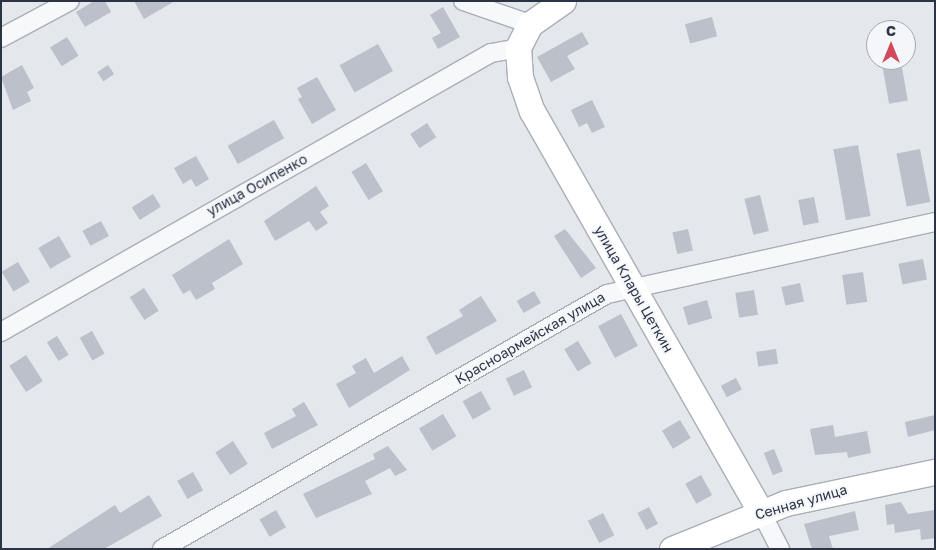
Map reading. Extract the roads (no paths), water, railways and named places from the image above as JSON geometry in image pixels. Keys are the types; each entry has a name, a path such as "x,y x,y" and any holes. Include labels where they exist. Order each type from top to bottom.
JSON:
{"street":[{"path":"1,38 70,1"},
{"path":"463,1 530,24"},
{"path":"518,48 530,24 563,1"},
{"name":"улица Клары Цеткин","path":"518,48 520,77 532,111 761,512 780,549"},
{"name":"улица Осипенко","path":"1,332 492,53 518,48"},
{"name":"Красноармейская улица","path":"162,549 607,294 935,222"},
{"name":"Сенная улица","path":"672,549 761,512 820,494 935,472"}]}
